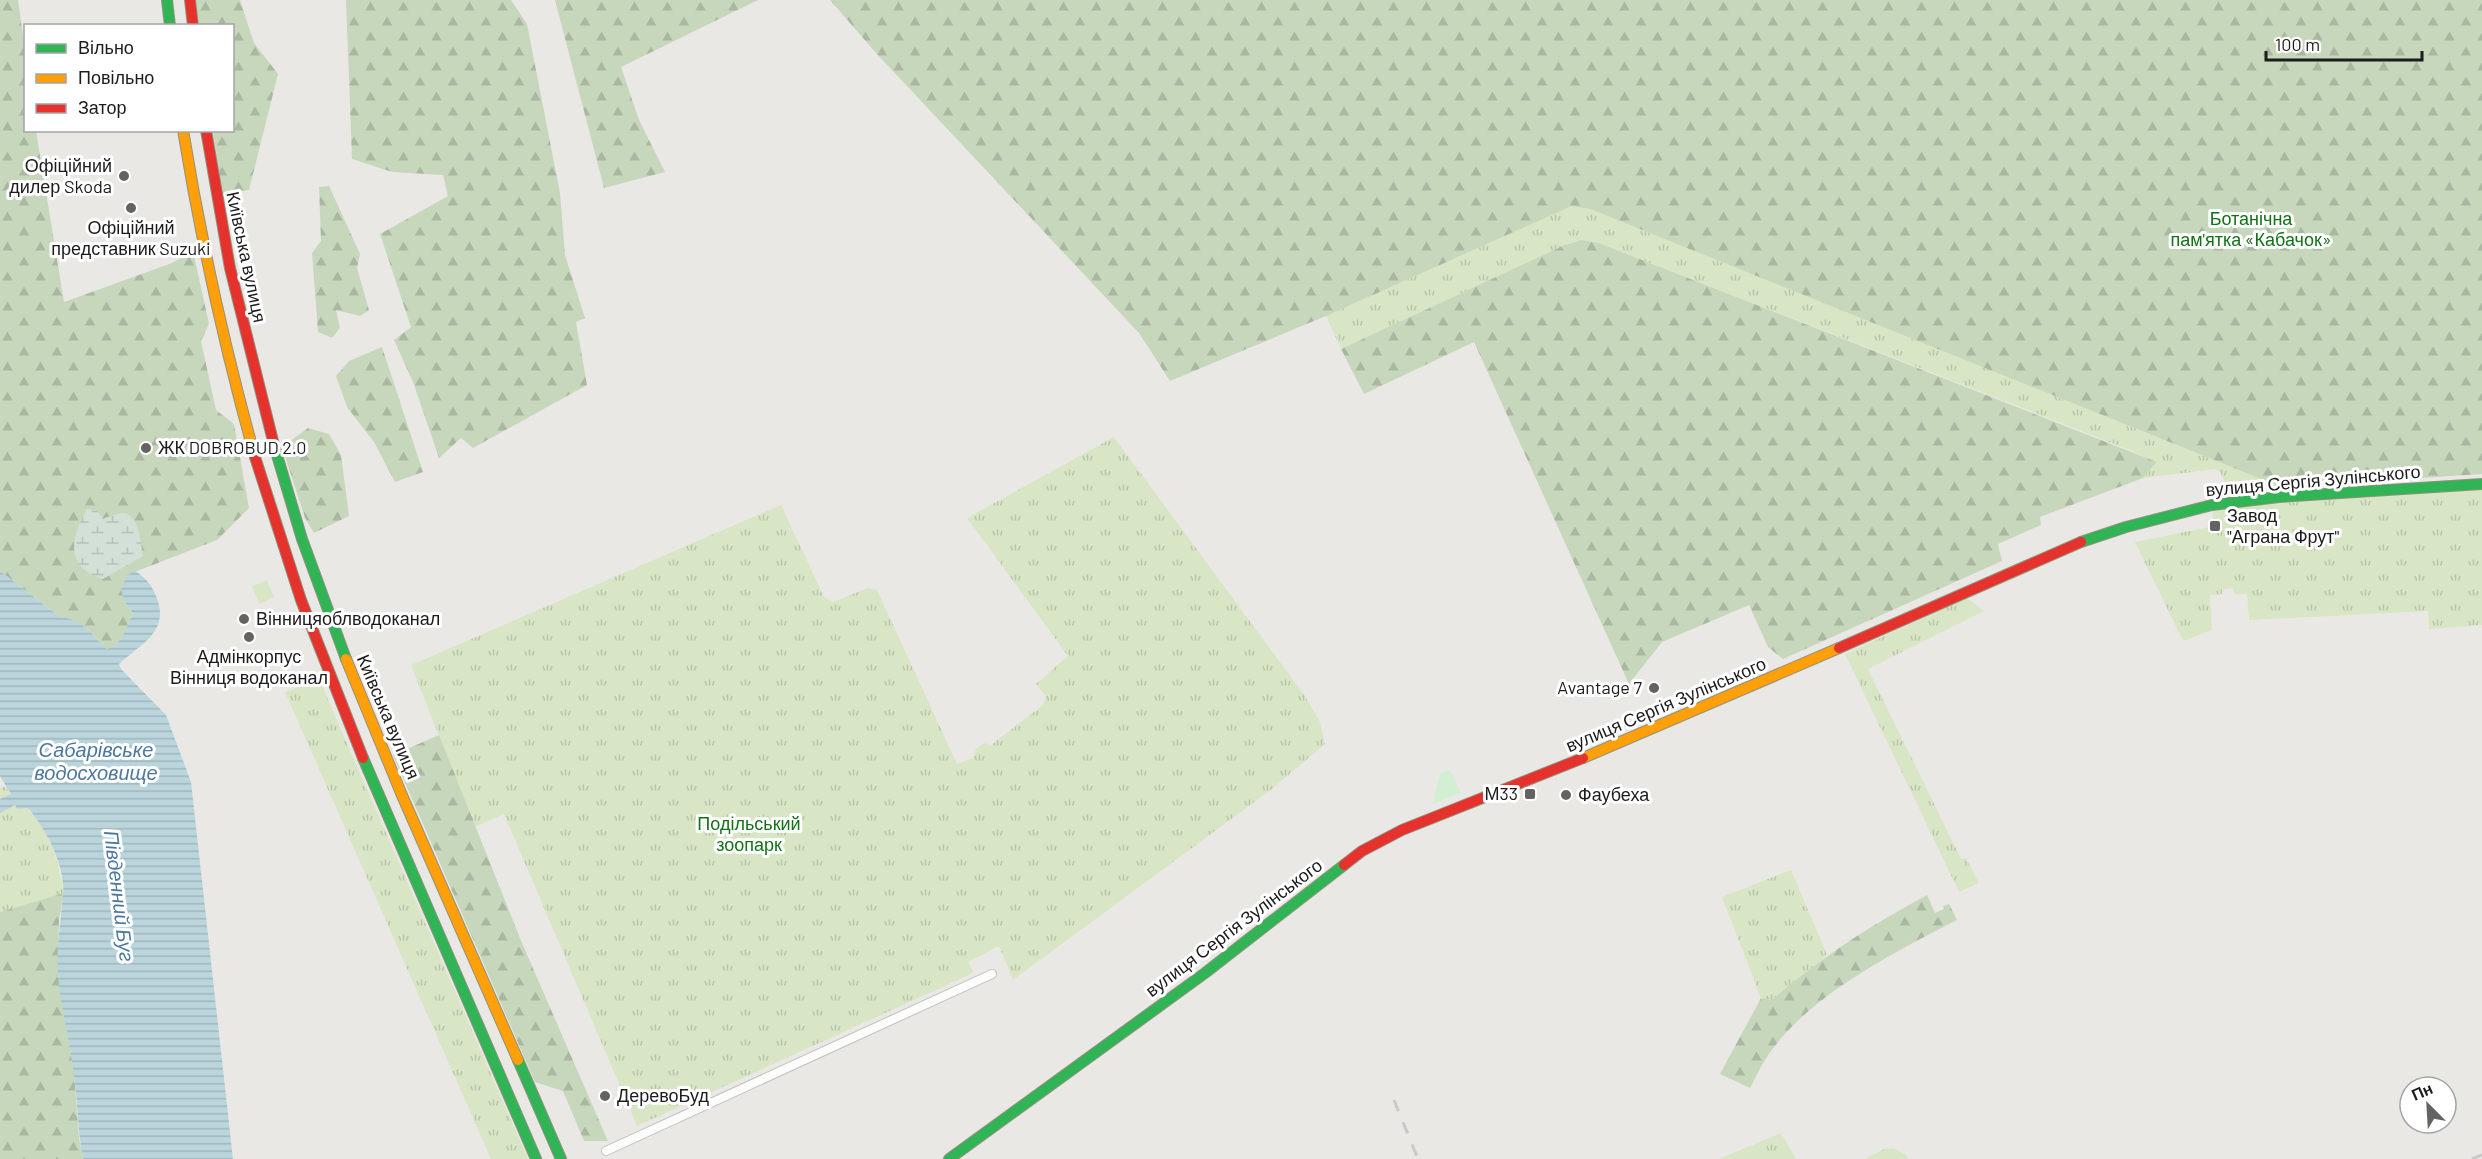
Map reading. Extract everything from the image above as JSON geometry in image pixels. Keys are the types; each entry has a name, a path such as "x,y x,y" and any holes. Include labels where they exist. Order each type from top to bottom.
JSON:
{"main road":[{"path":"167,0 170,24"},
{"path":"190,0 193,24"},
{"path":"183,132 201,236 225,344 262,482 298,590 334,687 536,1159"},
{"name":"Київська вулиця","path":"206,132 246,339 283,476 310,561 350,669 561,1159"},
{"path":"225,344 246,339"},
{"path":"262,482 283,476"},
{"name":"вулиця Сергія Зулінського","path":"949,1159 1204,973 1362,851 1402,830 1604,750 2087,539 2163,515 2212,505 2280,497 2482,484"},
{"path":"521,1124 542,1115"}],"street":[{"path":"606,1151 992,974"}],"green space":[{"path":"0,0 18,0 24,43 24,132 36,132 64,302 172,263 193,251 209,324 201,341 216,410 234,424 249,508 217,540 127,575 126,604 133,613 117,644 107,649 81,624 60,617 0,571"},
{"path":"195,0 240,0 254,43 278,74 249,190 223,194 213,132 234,132 234,24 199,24"},
{"path":"346,0 511,0 527,24 560,193 565,255 585,318 576,322 587,385 473,448 461,438 439,458 413,382 394,340 411,327 380,234 448,196 443,175 392,172 352,159"},
{"path":"555,0 758,0 621,67 639,120 665,172 604,188"},
{"name":"Ботанічна пам'ятка «Кабачок»","path":"830,0 2482,0 2482,474 2281,487 1590,209 1572,206 1326,316 1170,381 1139,333 876,53"},
{"path":"329,186 360,254 357,268 369,310 360,316 336,310 340,328 332,338 318,332 312,253 321,241 319,187"},
{"path":"1572,206 1590,209 2281,487 2229,490 2220,472 2216,469 2143,478 2157,463 2135,452 1599,243 1581,240 1565,245 1341,349 1326,316"},
{"path":"1581,240 1599,243 2157,462 2143,478 2040,517 2041,525 1998,544 2002,561 1783,659 1768,647 1749,605 1662,642 1629,684 1474,342 1364,394 1341,349 1565,245"},
{"path":"382,347 423,472 395,482 374,442 347,407 336,376 349,361"},
{"path":"308,428 329,434 341,455 349,516 314,533 305,518 282,447"},
{"name":"Подільський зоопарк","path":"1114,437 1305,696 1320,722 1325,744 1272,789 1013,980 999,946 968,962 973,971 971,974 637,1126 504,814 475,827 411,665 781,505 824,597 833,602 868,588 877,590 957,764 973,758 976,749 984,743 991,745 1043,705 1046,696 1036,684 1068,656 967,518"},
{"path":"2482,484 2482,625 2429,629 2428,611 2249,620 2247,594 2234,594 2233,588 2222,589 2222,594 2210,595 2212,630 2183,641 2135,542 2214,526 2212,505"},
{"path":"87,509 97,511 103,519 121,513 132,517 138,529 143,556 103,579 90,574 82,567 74,550 77,530"},
{"path":"267,580 274,597 259,604 252,586"},
{"path":"1967,598 1984,611 1868,669 1961,859 1966,858 1979,883 1959,892 1845,654"},
{"path":"319,679 528,1159 491,1159 285,692"},
{"path":"439,735 522,943 608,1141 584,1141 563,1091 535,1082 393,755"},
{"path":"1450,770 1461,793 1433,804 1440,773"},
{"path":"6,786 17,809 28,808 43,828 56,858 64,893 0,912 0,788"},
{"path":"1791,870 1827,955 1772,1000 1761,998 1722,897"},
{"path":"64,893 59,920 58,973 74,1071 79,1138 83,1159 0,1159 0,912"},
{"path":"1927,895 1935,913 1949,904 1957,920 1879,962 1826,997 1782,1037 1765,1060 1750,1088 1720,1074 1761,998 1772,1000 1846,943"},
{"path":"1781,1133 1796,1159 1719,1159"},
{"path":"1894,1148 1906,1155 1908,1159 1865,1159 1884,1149"}],"water":[{"name":"Сабарівське водосховище","path":"0,571 60,617 81,624 107,649 117,644 133,613 126,604 121,590 127,575 135,571 148,582 156,596 160,608 157,628 144,643 119,664 121,669 166,715 191,782 233,1159 83,1159 75,1079 58,973 58,944 63,895 61,873 48,837 28,808 17,809 15,805 0,813 0,799 11,794 0,776"}],"railway":[{"path":"1394,1100 1418,1159"},
{"path":"2472,1159 2482,1155"}],"traffic: fast":[{"path":"167,0 170,24"},
{"path":"274,445 302,539 346,659"},
{"path":"2081,542 2126,527 2212,505 2279,497 2482,484"},
{"path":"363,758 536,1159"},
{"path":"949,1159 1205,973 1344,865"},
{"path":"518,1060 561,1159"}],"traffic: slow":[{"path":"183,132 214,295 255,457"},
{"path":"1583,758 1839,648"},
{"path":"346,659 401,793 518,1060"}],"traffic: jam":[{"path":"190,0 193,24"},
{"path":"206,132 230,268 274,445"},
{"path":"255,457 301,600 363,758"},
{"path":"1839,648 2081,542"},
{"path":"1344,865 1362,851 1402,830 1583,758"}],"place":[{"name":"Офіційний дилер Skoda","path":"124,176"},
{"name":"Офіційний представник Suzuki","path":"131,208"},
{"name":"ЖК DOBROBUD 2.0","path":"146,448"},
{"name":"Завод \"Аграна Фрут\"","path":"2215,526"},
{"name":"Вінницяоблводоканал","path":"244,619"},
{"name":"Адмінкорпус Вінниця водоканал","path":"249,637"},
{"name":"Avantage 7","path":"1654,688"},
{"name":"М33","path":"1530,794"},
{"name":"Фаубеха","path":"1566,795"},
{"name":"ДеревоБуд","path":"605,1096"}],"water label":[{"name":"Південний Буг","path":"119,896"}]}
